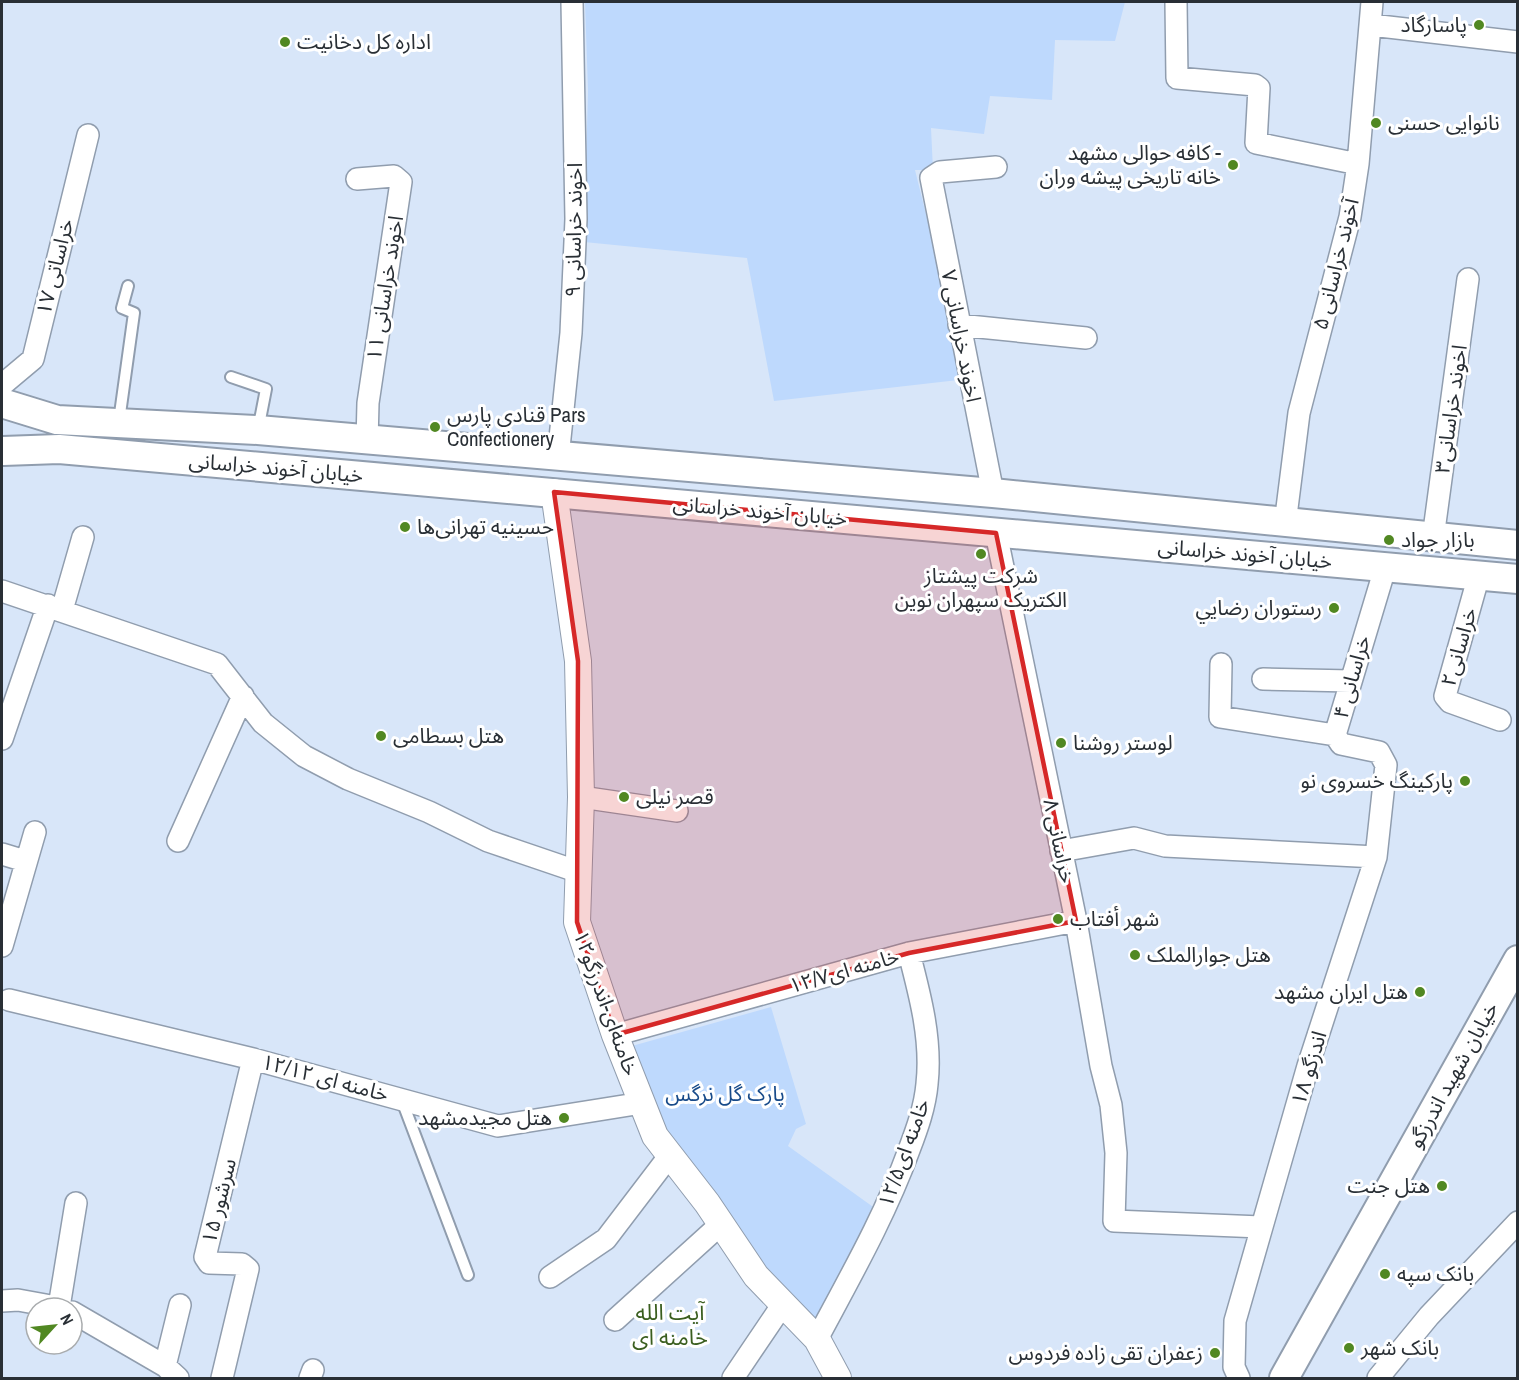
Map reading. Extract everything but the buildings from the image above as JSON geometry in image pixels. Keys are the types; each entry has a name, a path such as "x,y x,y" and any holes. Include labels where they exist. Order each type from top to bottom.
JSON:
{"main road":[{"name":"خیابان آخوند خراسانی","path":"3,395 57,420 118,421 258,430 367,442 993,493 1285,524 1518,545"},
{"path":"2,452 8,428 3,395"},
{"name":"خیابان آخوند خراسانی","path":"2,452 59,449 996,533 1386,565 1518,579"},
{"name":"خیابان شهید اندرزگو","path":"1284,1378 1518,960"}],"street":[{"name":"اخوند خراسانی ۹","path":"558,457 572,333 576,219 572,2"},
{"path":"1176,2 1176,78 1255,85 1259,88 1251,143 1358,164"},
{"name":"آخوند خراسانی ۵","path":"1285,524 1299,413 1350,217 1358,164 1372,2"},
{"path":"1371,25 1518,42"},
{"name":"خراساتی ۱۷","path":"3,395 33,359 88,135"},
{"name":"اخوند خراسانی ۷","path":"993,493 931,178 940,172 996,167"},
{"name":"اخوند خراسانی ۱۱","path":"357,180 394,176 401,182 368,403 367,442"},
{"name":"اخوند خراسانی۳","path":"1433,538 1468,279"},
{"path":"959,325 1086,338"},
{"name":"خامنه‌ای-اندرزگو۱۲","path":"554,492 578,661 581,797 576,871 577,922 615,1035 656,1136 756,1276 817,1339 838,1378"},
{"name":"خراسانی ۸","path":"996,533 1076,921 1094,1035 1111,1106 1116,1153 1114,1221 1261,1227"},
{"path":"2,739 83,537"},
{"name":"خراسانی ۴","path":"1383,757 1379,752 1341,744 1335,735 1386,565"},
{"name":"خراسانی۲","path":"1479,575 1445,696 1450,702 1500,720"},
{"path":"2,591 217,664 263,723 304,756 488,841 576,871"},
{"path":"1221,664 1220,717 1335,735"},
{"path":"1263,679 1351,681"},
{"path":"178,842 243,696"},
{"name":"اندزگو ۱۸","path":"1239,1378 1234,1367 1234,1321 1308,1066 1376,857 1386,765 1383,757"},
{"path":"581,797 677,811"},
{"path":"2,946 35,832"},
{"path":"1061,851 1134,838 1165,846 1376,857"},
{"path":"2,854 25,861"},
{"name":"خامنه ای۱۲/۷","path":"615,1035 909,953 1076,921"},
{"name":"خامنه ای۱۲/۵","path":"817,1339 897,1184 920,1118 927,1084 927,1052 921,1000 909,953"},
{"name":"خامنه ای ۱۲/۱۲","path":"9,1000 253,1059 498,1126 642,1103"},
{"name":"سرشور ۱۵","path":"222,1378 248,1269 242,1264 209,1263 205,1257 253,1059"},
{"path":"550,1277 606,1239 670,1155"},
{"path":"65,1296 76,1203"},
{"path":"1378,1378 1429,1316 1518,1222"},
{"path":"615,1320 721,1224"},
{"path":"2,1301 24,1301"},
{"path":"733,1378 783,1304"},
{"path":"84,1321 172,1372 180,1305"}],"lane":[{"path":"118,421 134,313 122,308 128,286"},
{"path":"231,377 266,389 258,430"},
{"path":"401,1098 468,1275"}],"highlighted area":[{"path":"554,492 996,533 1076,921 909,953 615,1035 577,922 578,661"}],"green space":[{"path":"585,2 1125,2 1115,41 1055,40 1052,100 990,96 984,134 931,128 933,170 915,170 967,379 774,401 747,258 584,242 588,91"},
{"name":"پارک گل نرگس","path":"771,1007 806,1124 796,1129 788,1146 876,1209 818,1323 764,1268 666,1133 632,1046"}],"place":[{"name":"پاسارگاد","path":"1479,25"},
{"name":"اداره کل دخانیت","path":"285,42"},
{"name":"نانوایی حسنی","path":"1376,123"},
{"name":"کافه حوالی مشهد - خانه تاریخی پیشه وران","path":"1233,165"},
{"name":"قنادی پارس Pars Confectionery","path":"435,427"},
{"name":"حسینیه تهرانی‌ها","path":"405,527"},
{"name":"بازار جواد","path":"1389,540"},
{"name":"شرکت پیشتاز الکتریک سپهران نوین","path":"981,554"},
{"name":"رستوران رضايي","path":"1334,608"},
{"name":"هتل بسطامی","path":"381,736"},
{"name":"لوستر روشنا","path":"1061,743"},
{"name":"پارکینگ خسروی نو","path":"1465,781"},
{"name":"قصر نیلی","path":"624,797"},
{"name":"شهر أفتاب","path":"1058,919"},
{"name":"هتل جوارالملک","path":"1135,955"},
{"name":"هتل ایران مشهد","path":"1420,992"},
{"name":"هتل مجيدمشهد","path":"564,1118"},
{"name":"هتل جنت","path":"1442,1186"},
{"name":"بانک سپه","path":"1385,1274"},
{"name":"بانک شهر","path":"1349,1348"},
{"name":"زعفران تقی زاده فردوس","path":"1215,1353"}],"district":[{"name":"آیت الله خامنه ای","path":"670,1324"}]}
